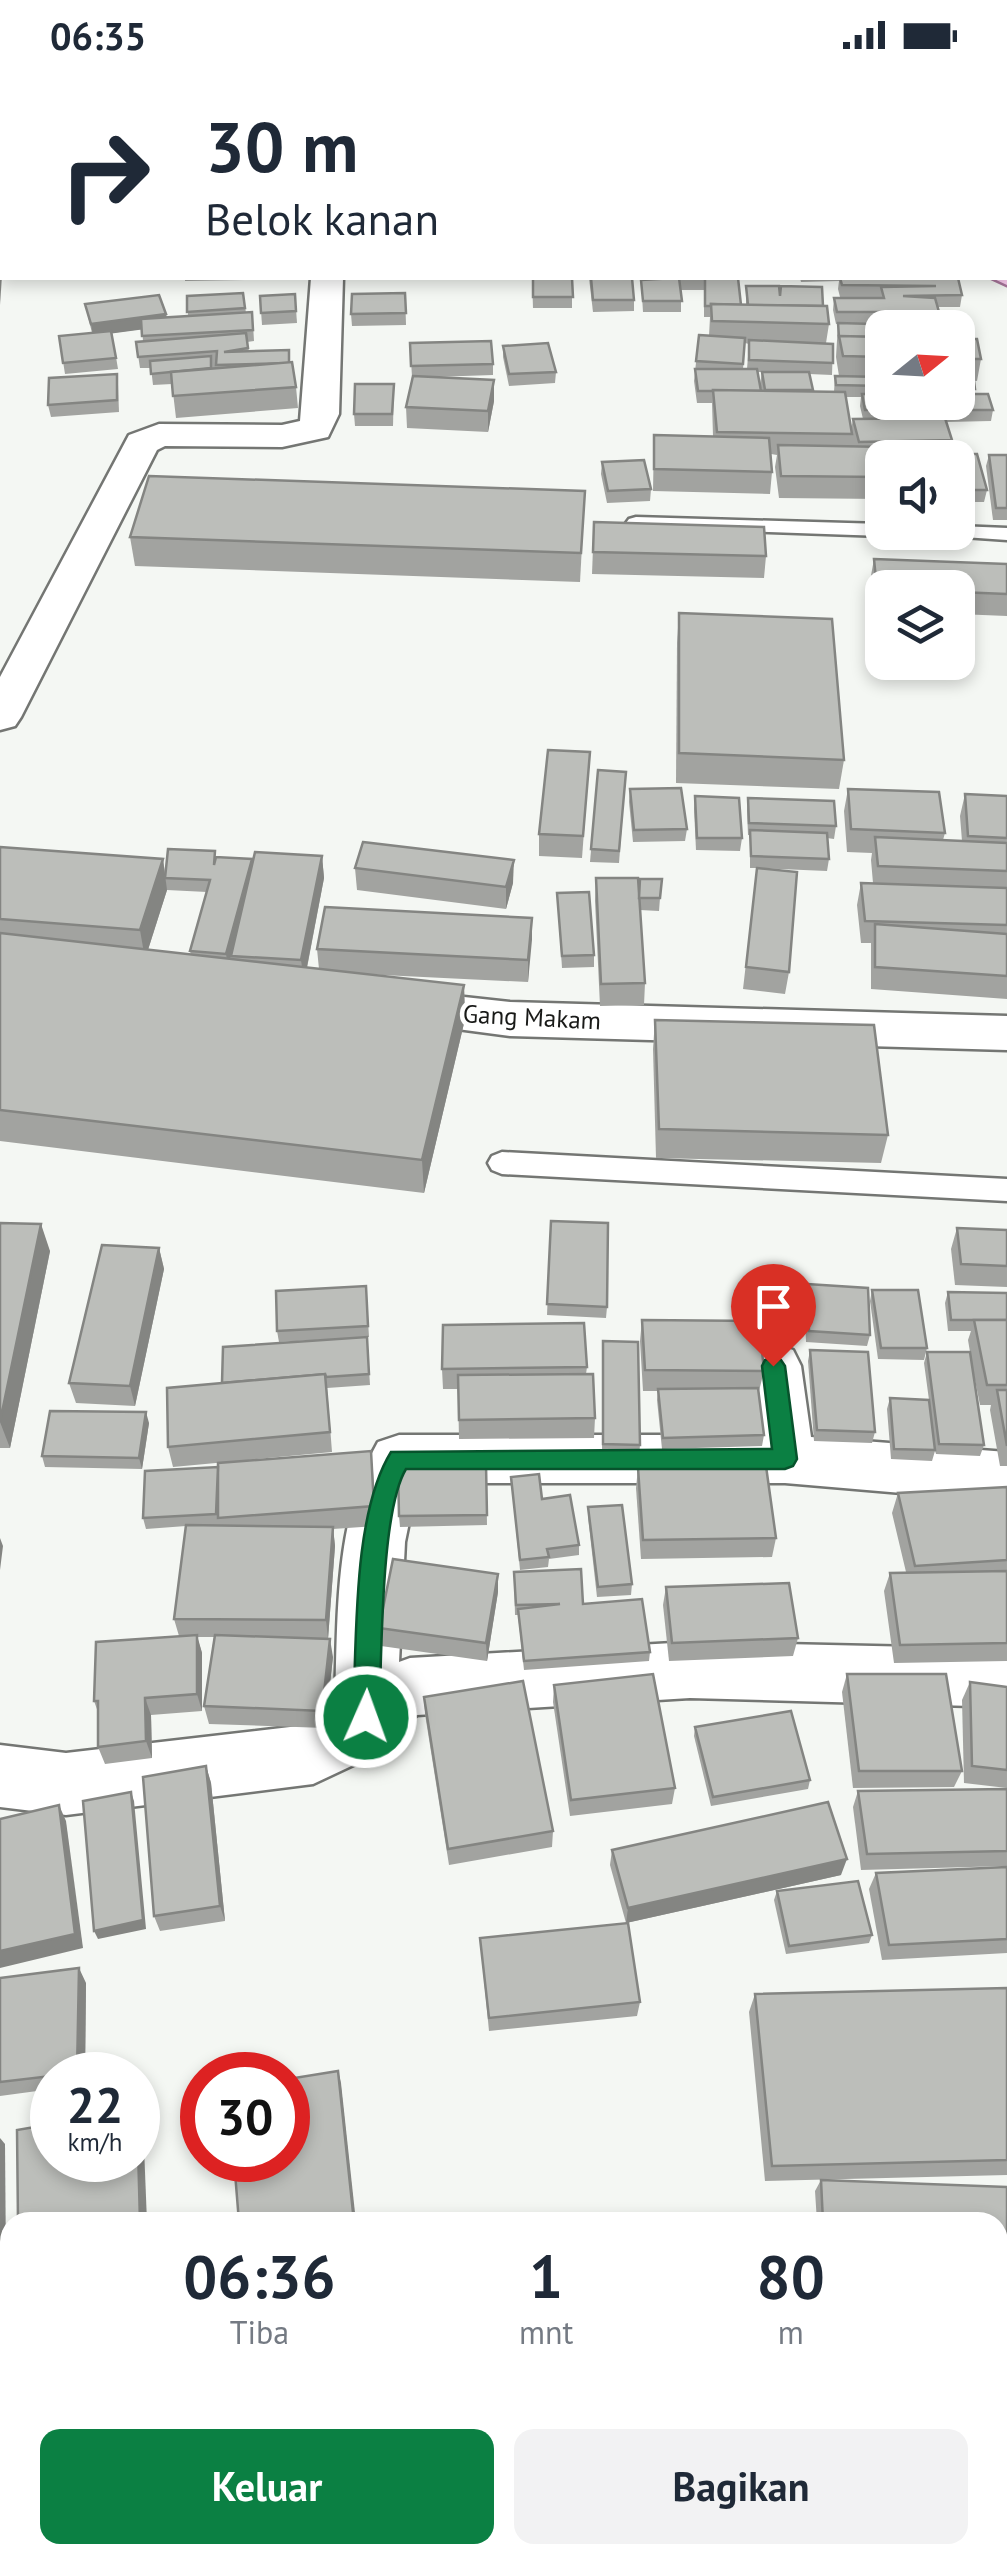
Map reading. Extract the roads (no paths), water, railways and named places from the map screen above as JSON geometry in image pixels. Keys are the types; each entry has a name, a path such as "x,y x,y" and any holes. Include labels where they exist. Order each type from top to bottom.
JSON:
{"street":[{"path":"0,717 142,444 158,435 282,436 315,429 322,414 327,280"},
{"name":"Gang Makam","path":"353,1002 510,1019 1007,1033"},
{"path":"773,1366 785,1459"},
{"path":"366,1717 374,1570 386,1480 399,1459 785,1459 1007,1477"},
{"path":"0,1776 66,1784 313,1754 330,1748 392,1695 410,1686 690,1670 1007,1678"}],"lane":[{"path":"636,523 865,530"},
{"path":"975,533 1007,534"},
{"path":"502,1164 1007,1190"}]}
